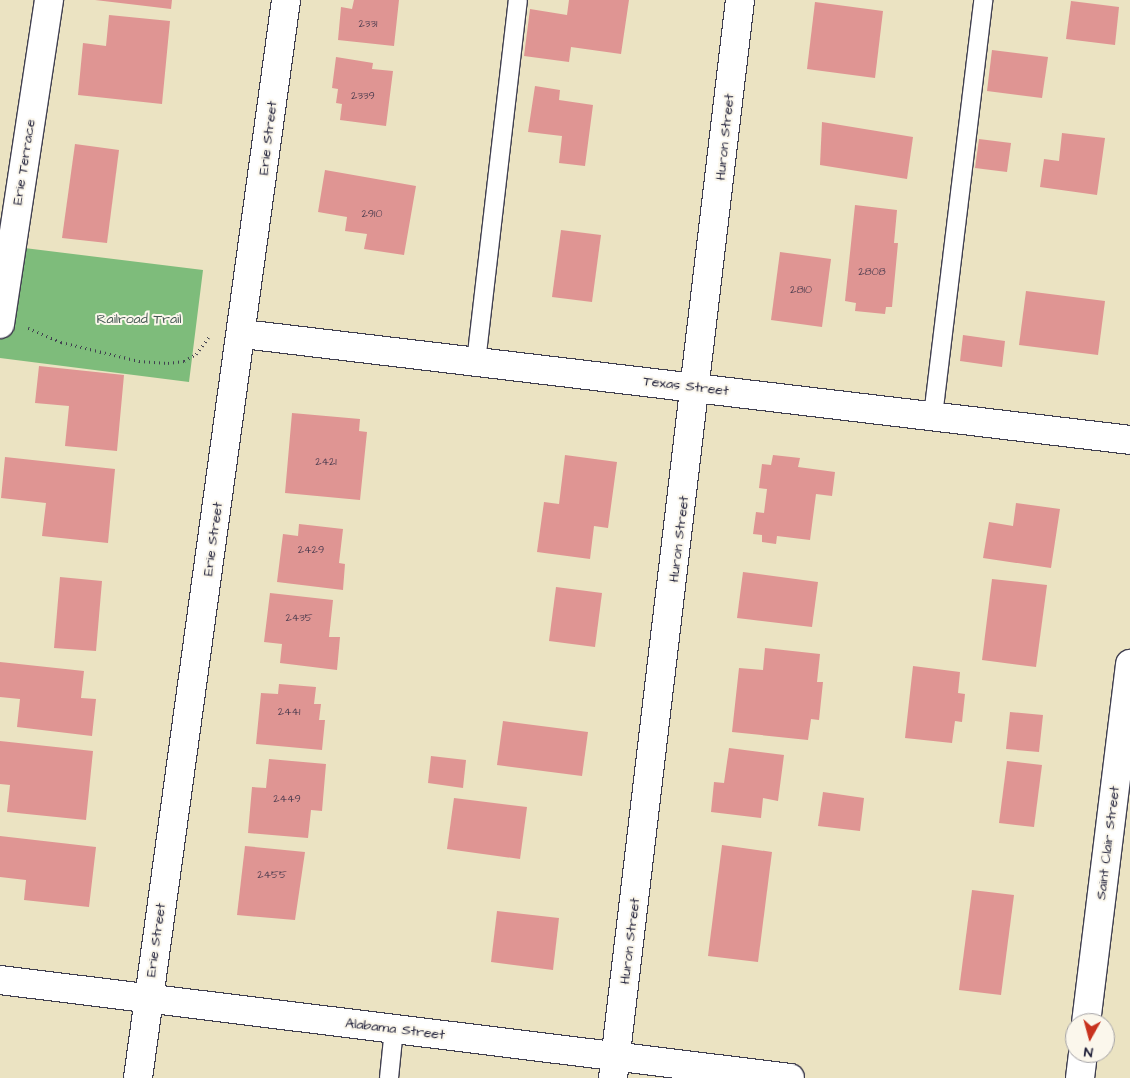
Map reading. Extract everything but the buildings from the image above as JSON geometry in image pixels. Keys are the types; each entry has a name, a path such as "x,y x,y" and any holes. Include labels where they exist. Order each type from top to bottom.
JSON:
{"street":[{"name":"Erie Terrace","path":"0,320 49,0"},
{"name":"Erie Street","path":"138,1078 243,334 286,0"},
{"name":"Huron Street","path":"614,1067 697,387 740,0"},
{"name":"Texas Street","path":"243,334 1130,440"},
{"name":"Saint Clair Street","path":"1087,1013 1130,664"},
{"name":"Alabama Street","path":"0,980 394,1029 614,1067 790,1078"},
{"path":"1080,1078 1082,1063"}],"lane":[{"path":"476,362 518,0"},
{"path":"933,416 983,0"},
{"path":"389,1078 394,1029"}],"path":[{"path":"0,320 61,342 148,361 184,360 196,354 205,340 216,332 243,334"}],"green space":[{"name":"Railroad Trail","path":"0,245 203,270 189,382 0,358"}]}
